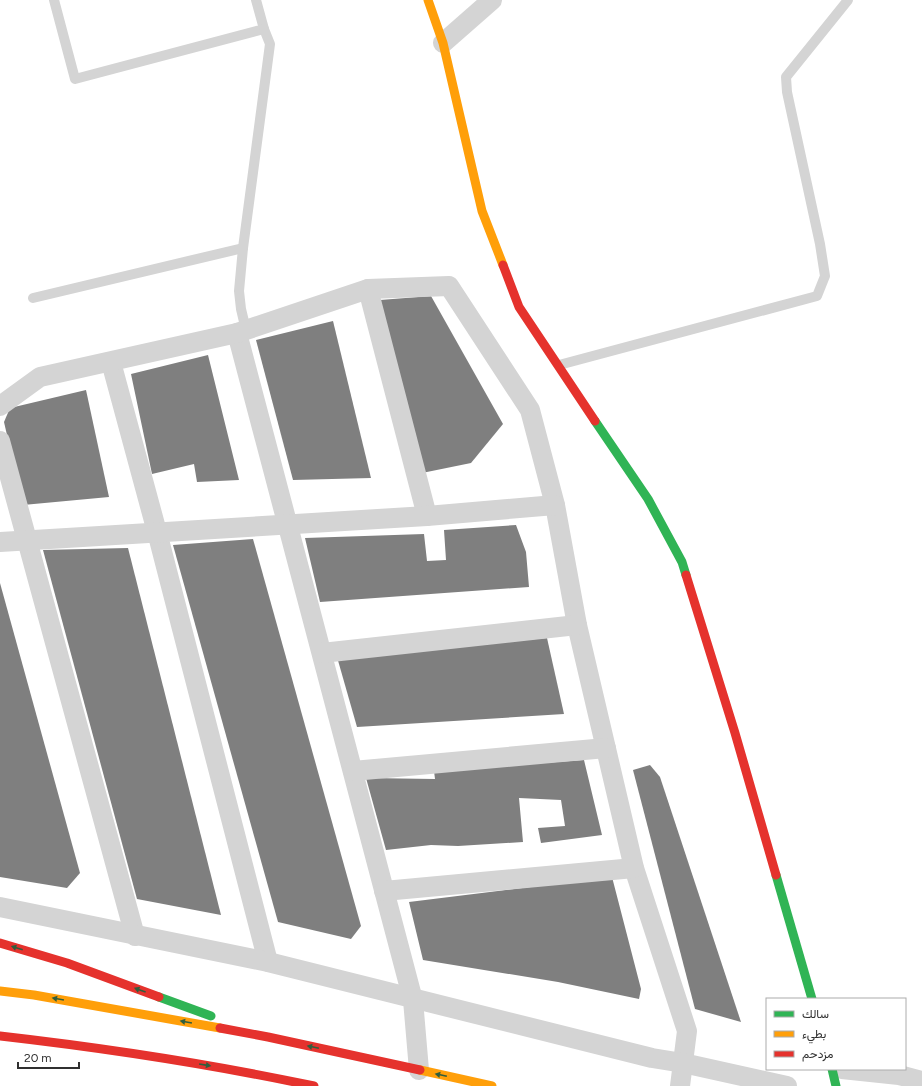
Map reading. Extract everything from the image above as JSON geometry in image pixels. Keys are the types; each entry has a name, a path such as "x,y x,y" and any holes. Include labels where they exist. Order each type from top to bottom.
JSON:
{"main road":[{"path":"428,0 443,43 482,211 519,307 648,499 682,562 735,734 812,998"},
{"path":"0,943 67,963 268,1037"},
{"path":"0,991 34,995 268,1037 492,1086"},
{"path":"0,1036 95,1047 270,1076 314,1086"},
{"path":"832,1070 836,1086"}],"street":[{"path":"443,43 492,0"},
{"path":"0,406 40,377 242,332 368,289 449,286 530,410 555,505 577,625 634,868 687,1031 680,1086"},
{"path":"368,289 427,516"},
{"path":"242,332 288,524 413,1000 419,1070"},
{"path":"111,362 157,532 268,962"},
{"path":"0,441 135,936"},
{"path":"0,542 427,516 555,505"},
{"path":"322,653 577,625"},
{"path":"353,771 606,748"},
{"path":"384,891 634,868"},
{"path":"0,907 135,936 268,962 413,1000 652,1058 683,1063 787,1086"},
{"path":"852,1070 899,1075 922,1081"}],"lane":[{"path":"54,0 74,79 264,29"},
{"path":"242,332 239,291 243,248 270,44 256,0"},
{"path":"559,365 818,296 825,276 820,244 787,92 786,77 848,0"},
{"path":"33,298 243,248"}],"building":[{"path":"431,296 503,424 471,463 422,473 380,300"},
{"path":"333,321 371,478 293,480 256,340"},
{"path":"208,355 239,480 197,482 194,464 152,474 131,374"},
{"path":"86,390 109,497 23,505 4,422 10,408"},
{"path":"516,525 526,552 529,587 320,602 305,538 424,534 427,561 446,560 444,530"},
{"path":"253,539 361,926 351,939 278,922 173,545"},
{"path":"128,548 221,915 137,899 43,550"},
{"path":"0,583 80,873 67,888 0,877"},
{"path":"547,638 564,714 357,727 337,657"},
{"path":"584,760 602,835 541,843 538,828 565,826 561,800 519,798 523,842 458,846 431,845 386,850 366,778 435,779 434,771"},
{"path":"650,765 660,777 741,1022 695,1009 633,770"},
{"path":"612,877 641,989 639,999 558,982 423,960 409,902"}],"traffic: fast":[{"path":"595,421 648,499 682,562 686,575"},
{"path":"776,875 812,998"},
{"path":"159,997 211,1016"},
{"path":"832,1070 836,1086"}],"traffic: slow":[{"path":"428,0 443,43 482,211 503,265"},
{"path":"0,991 34,995 220,1028"},
{"path":"420,1070 492,1086"}],"traffic: jam":[{"path":"503,265 519,307 595,421"},
{"path":"686,575 735,733 776,875"},
{"path":"0,943 67,963 159,997"},
{"path":"220,1028 420,1070"},
{"path":"0,1036 157,1057 314,1086"}]}
